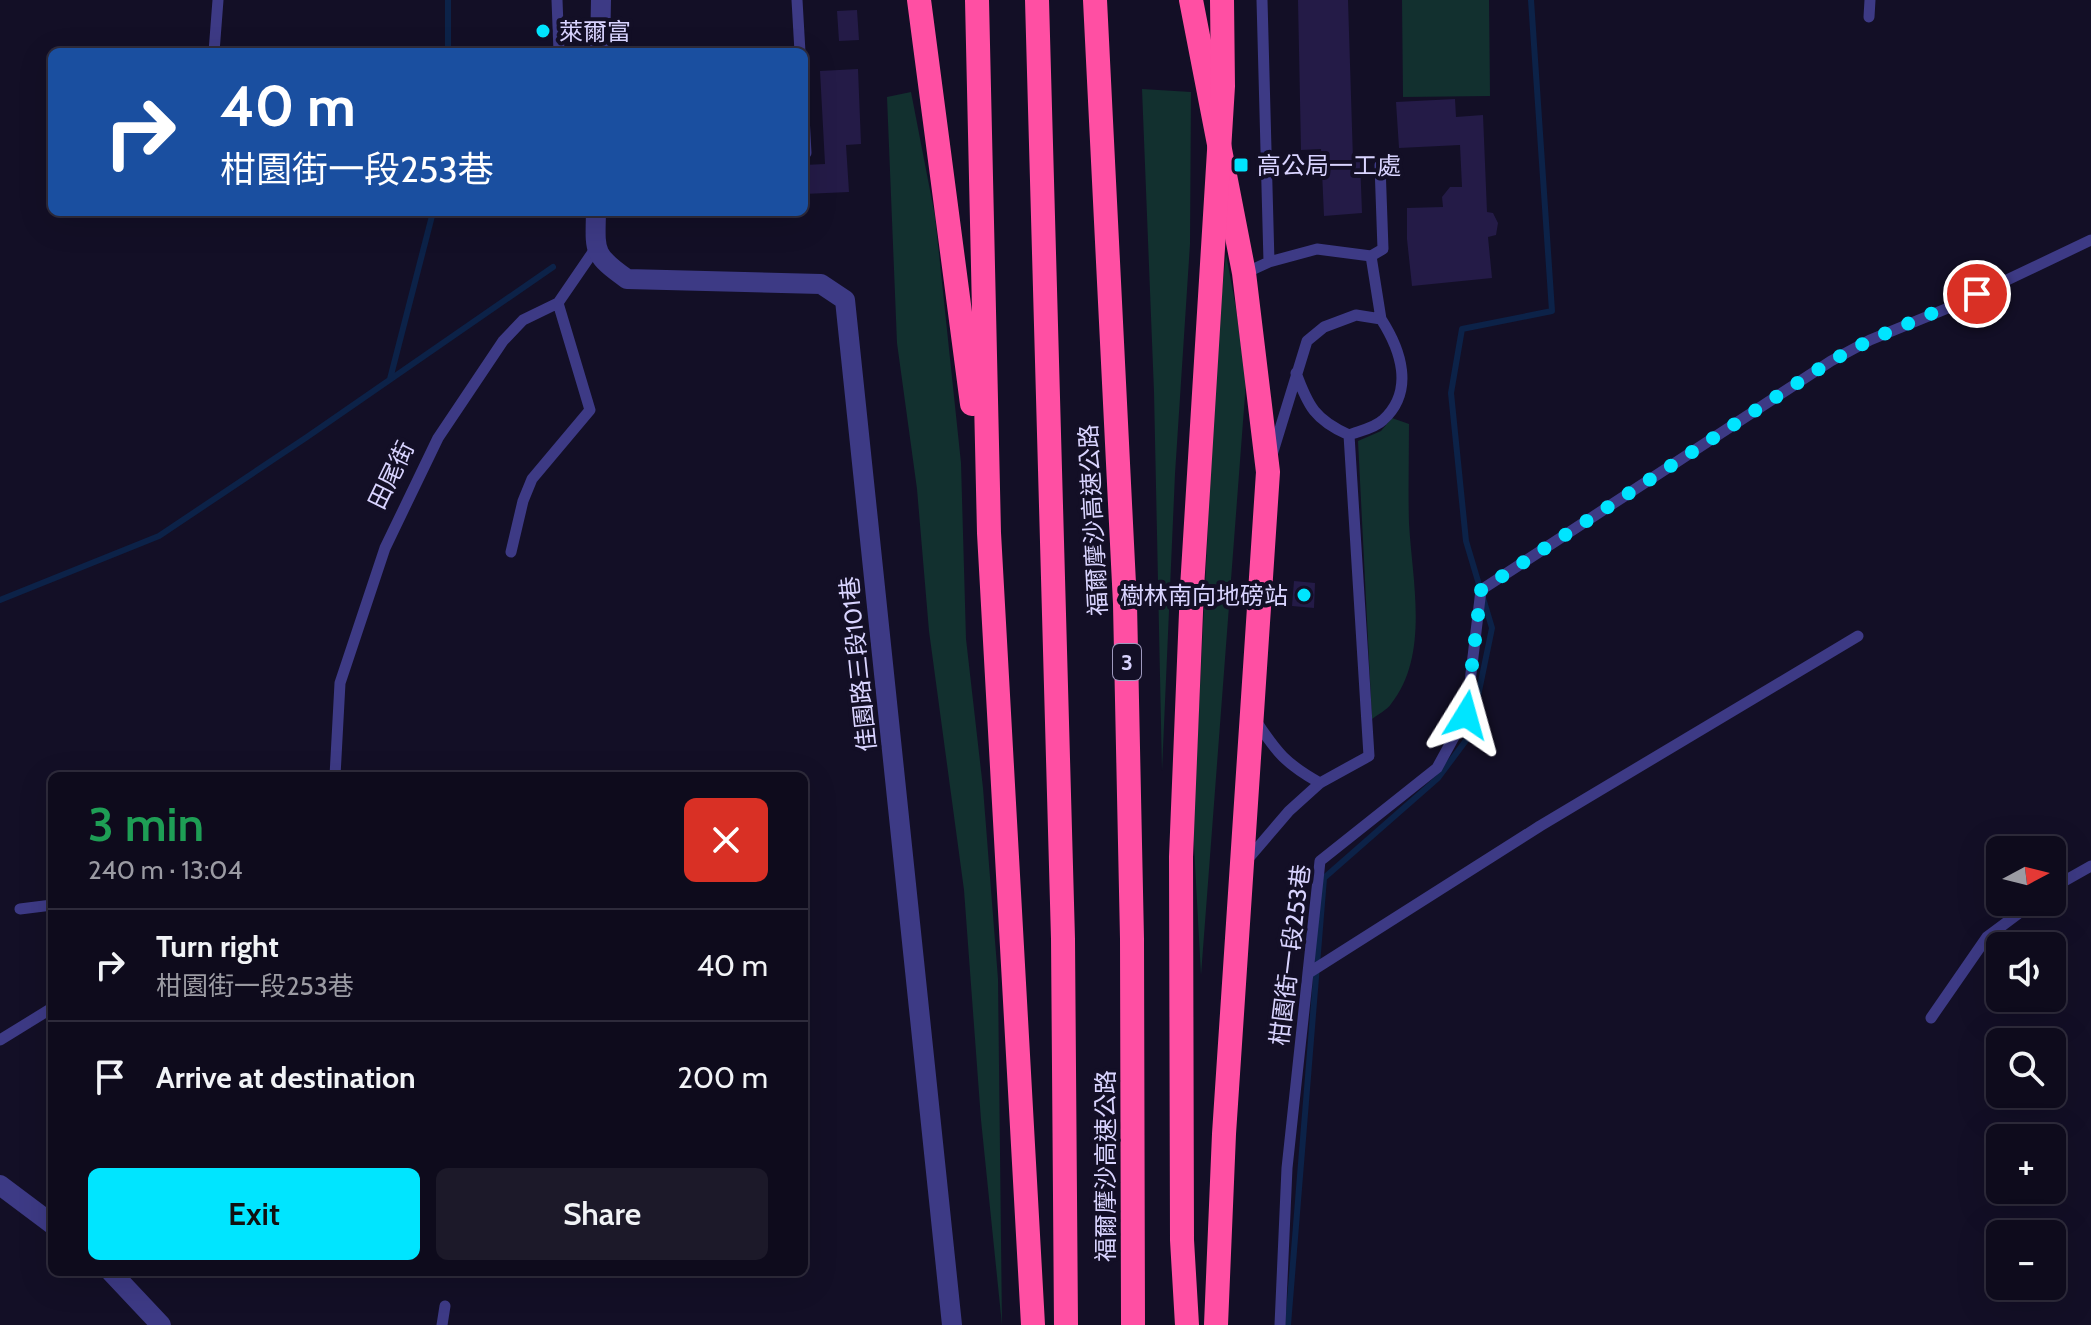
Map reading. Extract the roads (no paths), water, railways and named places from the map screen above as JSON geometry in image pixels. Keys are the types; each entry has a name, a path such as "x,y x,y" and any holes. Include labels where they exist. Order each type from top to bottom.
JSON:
{"highway":[{"path":"919,0 989,533"},
{"path":"977,0 989,533 1033,1325"},
{"name":"福爾摩沙高速公路","path":"1037,0 1063,939 1066,1325"},
{"name":"福爾摩沙高速公路","path":"1095,0 1125,604 1132,939 1133,1325"},
{"path":"1192,0 1244,273 1268,472 1224,1134 1216,1325"},
{"path":"1187,1325 1182,1240 1181,857 1192,588 1222,102 1222,0"}],"street":[{"path":"600,48 601,0"},
{"path":"595,249 596,216"},
{"name":"佳園路三段101巷","path":"595,249 606,264 627,279 821,284 845,300 952,1325"},
{"path":"0,1185 48,1221"},
{"path":"115,1276 161,1325"}],"lane":[{"path":"214,48 218,0"},
{"path":"557,0 559,48"},
{"path":"797,0 800,48"},
{"path":"1262,0 1269,262"},
{"path":"1869,17 1870,0"},
{"path":"1244,273 1269,262 1317,249 1371,256 1383,249 1380,165"},
{"name":"柑園街一段253巷","path":"1280,1325 1287,1168 1320,861 1437,768 1466,715 1481,590 1831,361 1870,340 1948,308 2091,240"},
{"name":"田尾街","path":"335,772 340,683 385,548 438,438 503,341 523,320 558,303 595,249"},
{"path":"1296,373 1308,405 1327,425 1349,435 1382,422 1399,400 1403,374 1395,342 1381,319 1371,256"},
{"path":"511,552 523,501 532,479 590,410 558,303"},
{"path":"1268,472 1307,341 1324,327 1356,315 1381,319"},
{"path":"1241,867 1289,811 1320,783 1369,756 1349,435"},
{"path":"1310,972 1540,826 1858,636"},
{"path":"1252,716 1280,756 1320,783"},
{"path":"2066,880 2091,866"},
{"path":"20,909 48,906"},
{"path":"1931,1018 1987,937 2015,916"},
{"path":"0,1040 48,1010"},
{"path":"442,1325 445,1306"}],"waterway":[{"path":"448,0 448,48"},
{"path":"1288,1325 1324,878 1438,778 1470,735 1492,628 1466,541 1451,393 1462,329 1552,311 1531,0"},
{"path":"390,379 432,216"},
{"path":"0,600 159,536 553,267"}],"place":[{"name":"萊爾富","path":"543,31"},
{"name":"高公局一工處","path":"1241,165"},
{"name":"樹林南向地磅站","path":"1304,595"}]}
